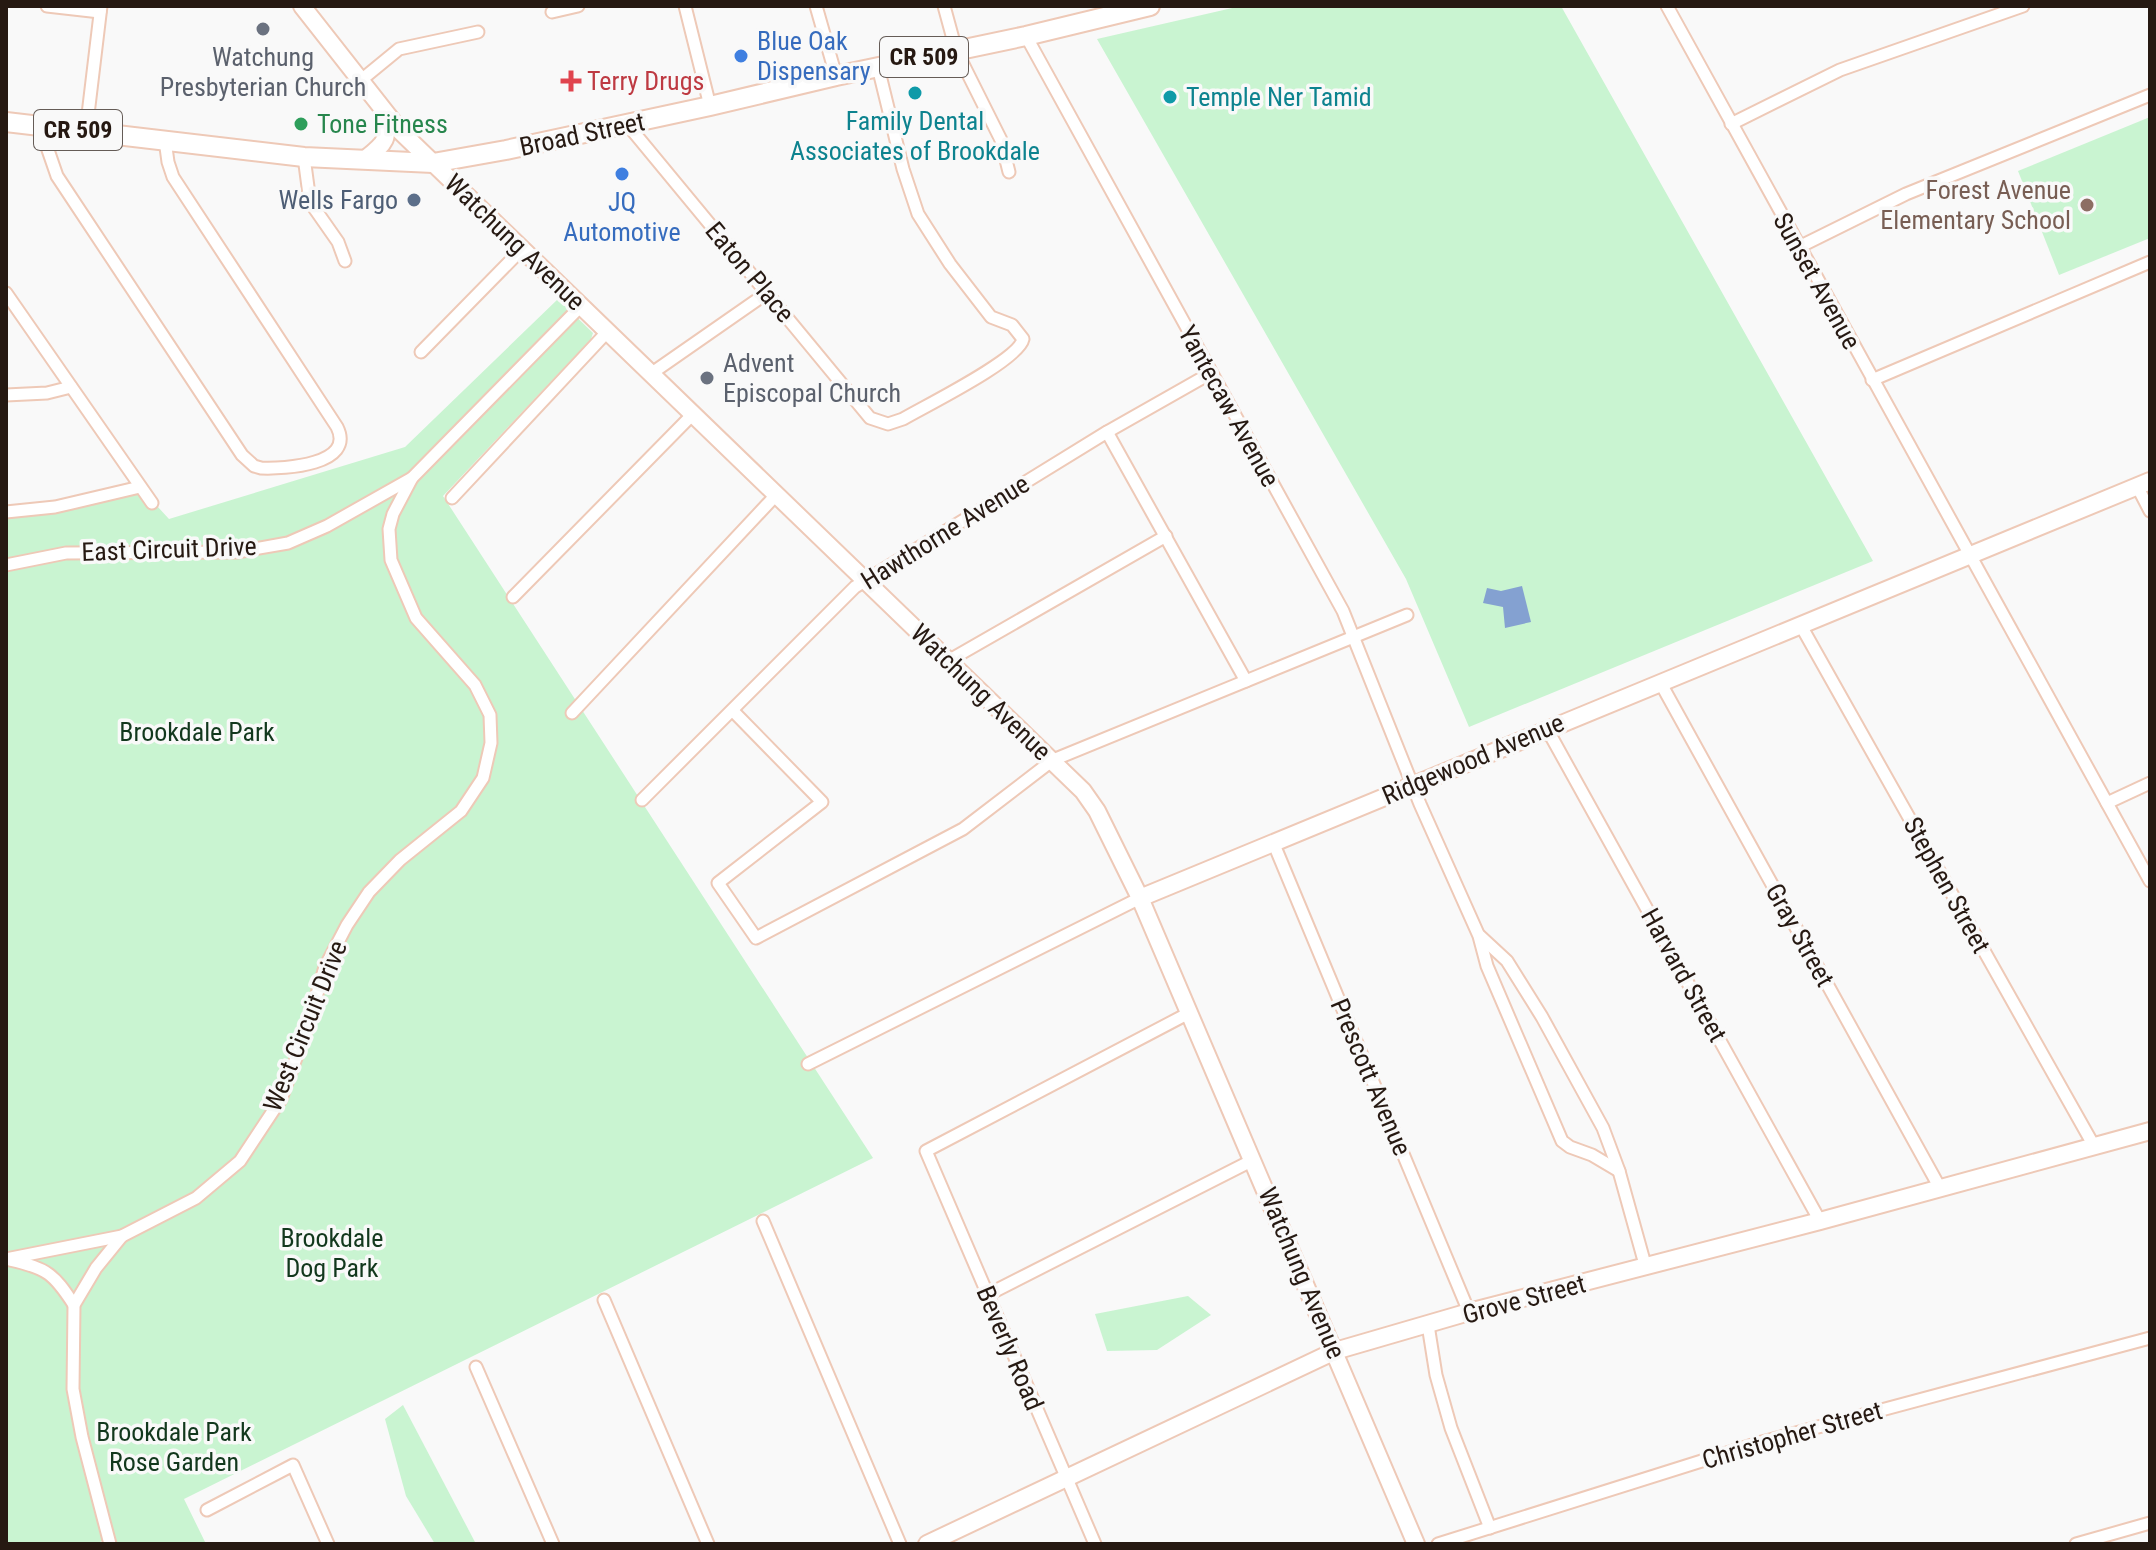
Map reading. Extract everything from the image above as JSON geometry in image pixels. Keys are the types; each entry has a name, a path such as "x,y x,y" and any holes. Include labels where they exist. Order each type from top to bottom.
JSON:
{"main road":[{"name":"Watchung Avenue","path":"302,6 401,132 1083,791 1097,811 1140,898 1416,1544"},
{"name":"Broad Street","path":"6,122 304,157 433,163 710,106 1150,6"},
{"path":"364,160 385,141 388,129 378,105"},
{"name":"Ridgewood Avenue","path":"1140,898 2143,484"},
{"name":"Grove Street","path":"927,1544 1335,1351 1469,1312 1646,1268 2150,1131"}],"street":[{"path":"47,6 100,9 86,131"},
{"path":"552,12 578,6"},
{"path":"685,6 710,106"},
{"path":"816,6 836,76"},
{"path":"944,6 956,50 1001,140 1009,172"},
{"name":"Sunset Avenue","path":"1667,6 2150,881"},
{"path":"1731,124 1840,70 2023,6"},
{"path":"360,81 399,49 478,32"},
{"name":"Yantecaw Avenue","path":"1026,36 1355,635 1412,785 1479,936 1487,966 1562,1141 1579,1151"},
{"name":"Eaton Place","path":"627,124 870,418 877,423 888,424 903,419 1000,363 1022,346 1023,339 1012,325 991,317 950,264 918,214 903,169 878,67"},
{"path":"1799,247 1906,194 2150,95"},
{"path":"46,127 47,147 57,176 242,455 254,466 269,468 317,461 333,454 341,439 337,427 173,177 165,140"},
{"path":"304,157 310,202 338,242 345,261"},
{"path":"421,352 522,249"},
{"path":"1872,380 2150,262"},
{"path":"6,293 152,503"},
{"path":"652,373 767,293"},
{"path":"412,478 582,305"},
{"path":"452,498 608,331"},
{"name":"Hawthorne Avenue","path":"642,800 865,580 1107,432 1211,373"},
{"path":"6,395 47,393 71,387"},
{"path":"513,597 693,414"},
{"path":"1107,432 1246,681"},
{"name":"East Circuit Drive","path":"6,565 66,553 237,552 288,543 363,507 412,478"},
{"name":"West Circuit Drive","path":"6,1259 122,1236 196,1198 240,1161 281,1099 325,967 347,925 369,892 400,860 461,811 483,778 491,743 490,715 475,685 416,618 391,560 389,529 393,514 412,478"},
{"path":"2143,484 2150,511"},
{"path":"6,512 55,507 140,487"},
{"path":"572,713 776,495"},
{"path":"948,661 1166,536"},
{"path":"733,711 822,802 718,883 756,938 963,829 1053,760 1407,615"},
{"name":"Stephen Street","path":"1800,624 2094,1146"},
{"name":"Gray Street","path":"1660,682 1940,1188"},
{"name":"Harvard Street","path":"1547,729 1820,1221"},
{"path":"2107,803 2150,783"},
{"name":"Prescott Avenue","path":"1273,842 1469,1312"},
{"name":"Ridgewood Avenue","path":"808,1064 1140,898"},
{"path":"1479,936 1507,961 1542,1017 1603,1128 1619,1171 1646,1268"},
{"name":"Beverly Road","path":"1095,1544 926,1151 1189,1013"},
{"path":"1579,1151 1595,1143 1603,1128"},
{"path":"1579,1151 1619,1171"},
{"path":"987,1295 1253,1160"},
{"path":"763,1221 900,1544"},
{"path":"110,1544 73,1389 74,1305 96,1268 122,1236"},
{"name":"West Circuit Drive","path":"6,1259 38,1266 50,1273 74,1305"},
{"path":"604,1300 708,1544"},
{"path":"1428,1325 1436,1375 1451,1428 1490,1528"},
{"name":"Christopher Street","path":"1438,1544 1762,1442 2150,1338"},
{"path":"476,1367 553,1544"},
{"path":"207,1510 293,1465 328,1544"},
{"path":"2076,1544 2150,1523"}],"green space":[{"path":"1241,6 1561,6 1873,561 1469,727 1406,579 1097,39"},
{"name":"Forest Avenue Elementary School","path":"2150,117 2150,238 2059,275 2018,171"},
{"path":"558,299 593,333 591,339 443,496 873,1158 184,1499 206,1544 111,1544 108,1538 96,1544 6,1544 6,508 146,494 169,519 405,447"},
{"path":"1188,1296 1211,1315 1157,1350 1107,1351 1095,1314"},
{"path":"403,1405 476,1544 435,1544 406,1496 385,1419"}],"water":[{"path":"1522,586 1531,622 1505,628 1503,607 1483,603 1487,588 1501,591"}],"place":[{"name":"Watchung Presbyterian Church","path":"263,29"},
{"name":"Blue Oak Dispensary","path":"741,56"},
{"name":"Terry Drugs","path":"571,81"},
{"name":"Family Dental Associates of Brookdale","path":"915,93"},
{"name":"Temple Ner Tamid","path":"1170,97"},
{"name":"Tone Fitness","path":"301,124"},
{"name":"JQ Automotive","path":"622,174"},
{"name":"Wells Fargo","path":"414,200"},
{"name":"Forest Avenue Elementary School","path":"2087,205"},
{"name":"Advent Episcopal Church","path":"707,378"}],"park label":[{"name":"Brookdale Park","path":"197,732"},
{"name":"Brookdale Dog Park","path":"332,1253"},
{"name":"Brookdale Park Rose Garden","path":"174,1447"}]}
